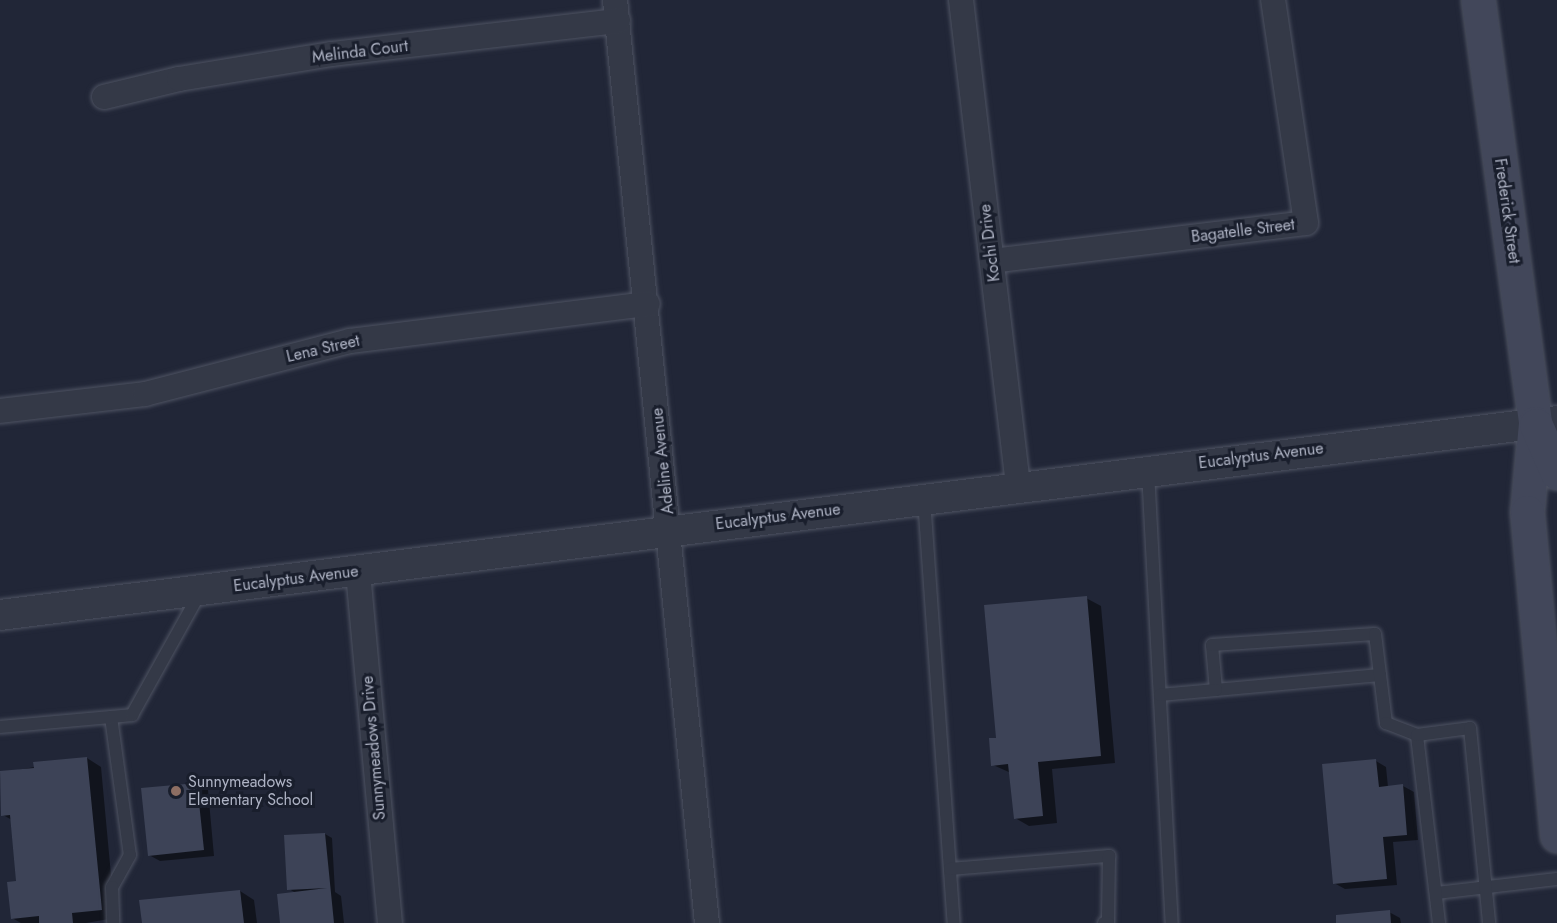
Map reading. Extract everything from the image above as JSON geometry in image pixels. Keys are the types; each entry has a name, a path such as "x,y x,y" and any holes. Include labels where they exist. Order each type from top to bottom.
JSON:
{"main road":[{"name":"Frederick Street","path":"1478,0 1546,422 1557,473"},
{"name":"Frederick Street","path":"1546,422 1527,513 1550,693 1557,836"}],"street":[{"name":"Kochi Drive","path":"961,0 1018,485"},
{"name":"Bagatelle Street","path":"992,261 1306,223 1273,0"},
{"name":"Melinda Court","path":"104,96 179,79 617,11"},
{"name":"Adeline Avenue","path":"617,11 648,304 707,923"},
{"name":"Lena Street","path":"0,411 145,394 350,341 648,304"},
{"name":"Eucalyptus Avenue","path":"0,615 358,572 1018,485 1546,422"},
{"name":"Sunnymeadows Drive","path":"358,572 390,923"}],"lane":[{"path":"1148,470 1172,923"},
{"path":"924,498 954,923"},
{"path":"0,727 132,715 202,591"},
{"path":"1216,690 1212,645 1375,634 1386,723 1417,735 1470,728 1489,923"},
{"path":"1160,695 1380,675"},
{"path":"111,717 130,855 112,887 113,923"},
{"path":"1417,735 1439,923"},
{"path":"950,869 1109,856 1108,922 1104,923"},
{"path":"1436,894 1557,879"}],"building":[{"path":"1087,596 1101,756 1038,762 1043,816 1014,819 1008,764 991,766 989,738 996,738 984,605"},
{"path":"87,757 102,910 72,913 73,923 39,923 39,916 11,919 7,882 16,881 10,815 1,816 0,771 34,768 33,762"},
{"path":"1376,759 1379,787 1403,784 1407,835 1383,837 1387,879 1333,884 1322,764"},
{"path":"197,783 204,850 148,856 141,788"},
{"path":"325,833 334,923 280,923 277,894 327,888 287,890 284,835"},
{"path":"240,890 244,923 142,923 139,900"},
{"path":"1390,910 1391,923 1336,923 1336,915"}],"place":[{"name":"Sunnymeadows Elementary School","path":"176,791"}]}
